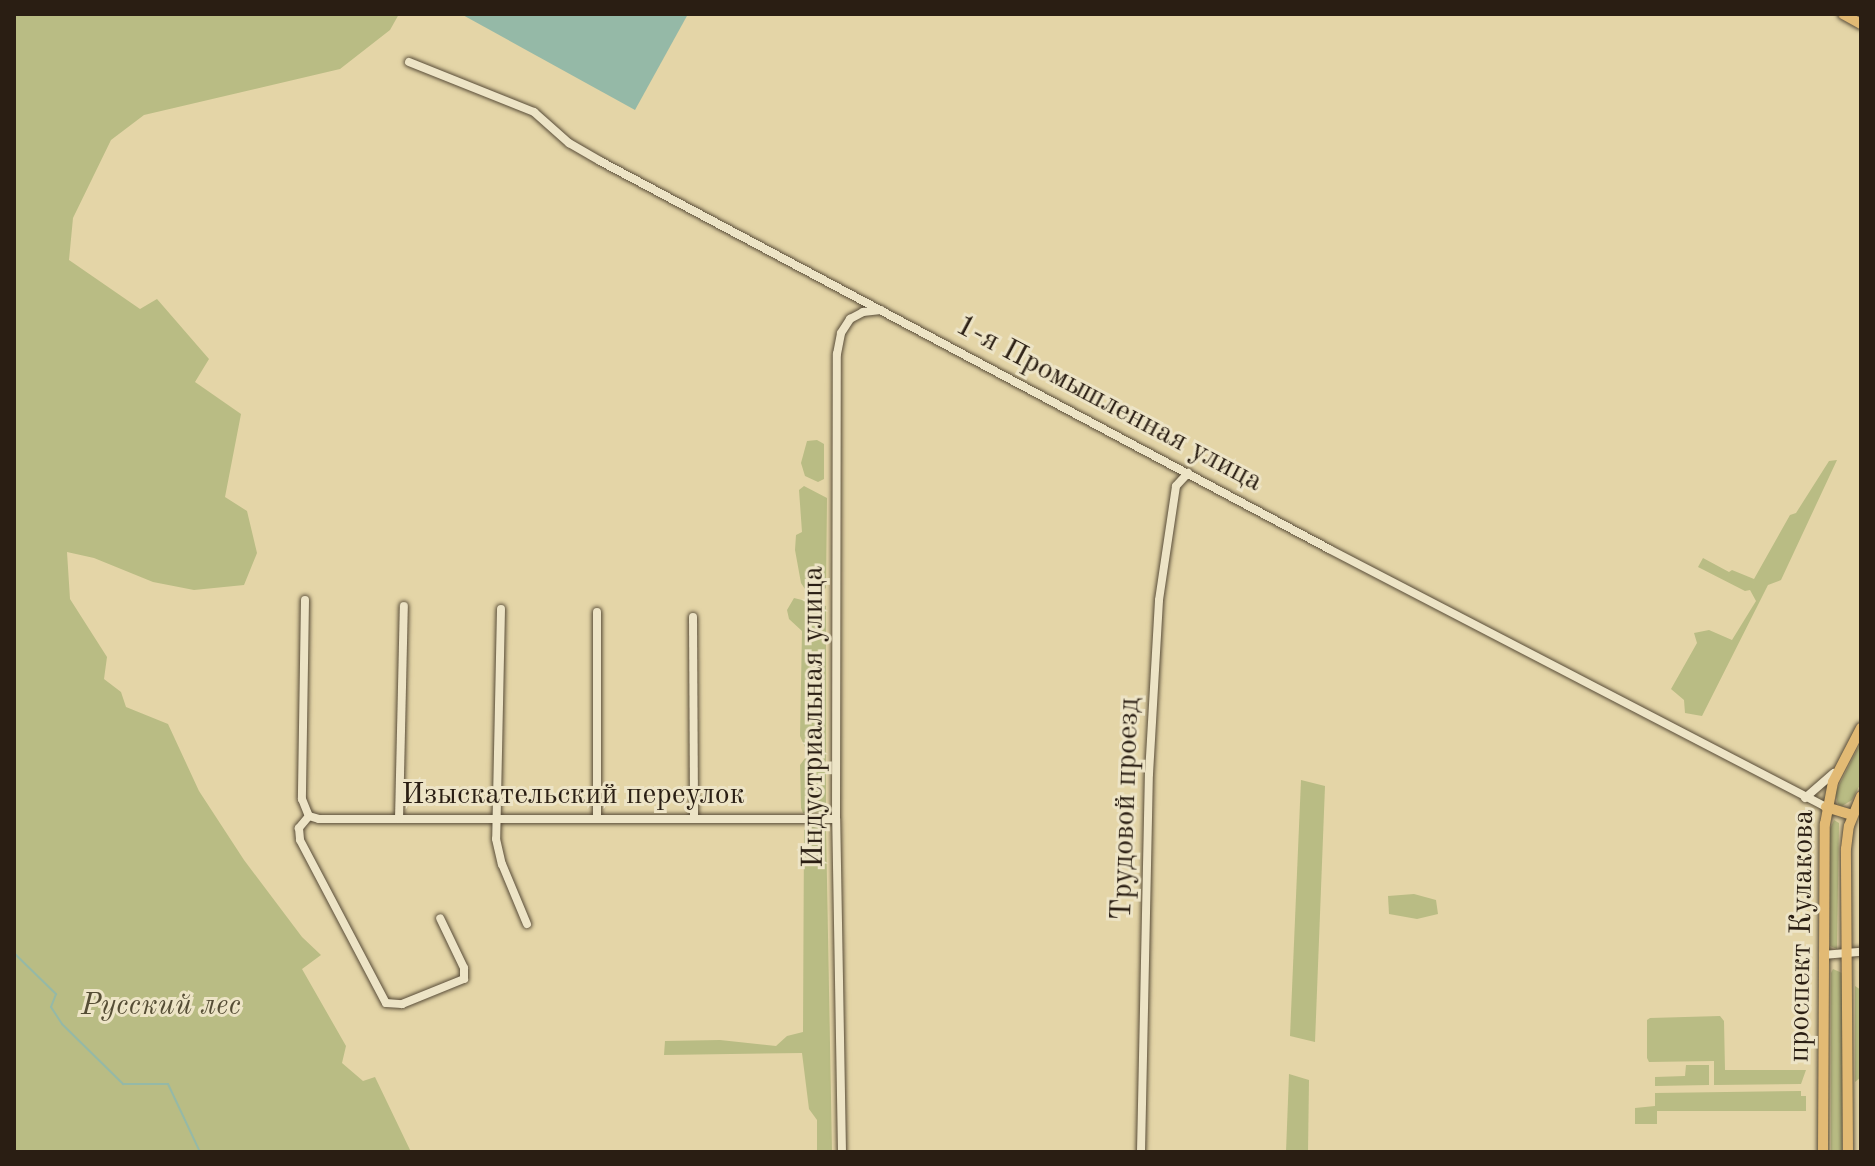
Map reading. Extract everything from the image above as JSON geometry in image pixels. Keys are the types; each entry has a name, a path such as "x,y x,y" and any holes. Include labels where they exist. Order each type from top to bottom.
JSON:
{"main road":[{"path":"1843,14 1861,24"},
{"name":"проспект Кулакова","path":"1823,1152 1826,807 1842,763 1861,728"},
{"name":"проспект Кулакова","path":"1848,1152 1846,849 1852,815 1861,796"},
{"path":"1826,807 1852,815"}],"street":[{"name":"1-я Промышленная улица","path":"409,62 534,112 569,143 600,161 1826,807"},
{"name":"Индустриальная улица","path":"842,1152 836,819 837,354 841,333 850,319 863,312 881,310"},
{"name":"Трудовой проезд","path":"1141,1152 1149,774 1159,600 1176,486 1188,473"},
{"path":"305,600 302,799 309,816 299,828 300,840 386,1003 402,1004 464,979 464,968 440,918"},
{"path":"399,819 404,606"},
{"path":"501,609 498,850 527,924"},
{"path":"597,612 597,819"},
{"path":"693,617 694,819"},
{"path":"1805,798 1821,788 1842,763"},
{"path":"1787,789 1809,792 1821,788"},
{"path":"1814,803 1825,824"},
{"name":"Изыскательский переулок","path":"309,816 399,819 836,819"},
{"path":"1823,955 1845,956 1861,952"}],"green space":[{"name":"Русский лес","path":"14,14 399,14 390,30 340,69 144,115 111,140 73,218 69,260 140,309 157,299 209,359 195,382 241,414 225,497 247,511 257,553 244,585 194,590 153,582 94,558 67,552 70,599 107,657 104,679 121,692 126,707 168,724 199,791 244,860 302,937 321,955 302,969 346,1046 342,1063 363,1081 375,1077 411,1152 14,1152"},
{"path":"817,440 824,444 824,479 818,482 805,476 801,463 807,441"},
{"path":"1837,460 1781,580 1768,585 1702,716 1685,713 1684,700 1671,689 1697,643 1694,633 1709,630 1732,640 1756,601 1750,590 1745,591 1698,567 1703,558 1729,572 1732,570 1754,579 1790,515 1796,513 1829,461"},
{"path":"804,486 827,498 826,588 822,591 805,589 801,583 795,550 796,535 802,532 799,490"},
{"path":"794,598 826,606 826,808 822,812 803,813 801,808 800,765 808,754 800,736 802,631 789,619 787,610"},
{"path":"1861,742 1861,783 1852,800 1842,806 1838,804 1835,793"},
{"path":"1301,780 1325,786 1315,1042 1290,1036"},
{"path":"1834,820 1839,823 1837,949 1830,946 1830,829"},
{"path":"818,823 826,827 832,1152 817,1152 817,1120 809,1109 802,1053 664,1055 665,1041 720,1040 776,1046 787,1036 803,1032 804,830"},
{"path":"1414,894 1436,900 1438,914 1417,919 1389,914 1388,896"},
{"path":"1833,969 1842,973 1842,1152 1831,1152"},
{"path":"1855,986 1861,990 1861,1077 1855,1082"},
{"path":"1720,1016 1724,1021 1725,1070 1806,1070 1801,1084 1714,1085 1714,1061 1649,1062 1647,1020 1650,1018"},
{"path":"1686,1065 1709,1065 1709,1085 1655,1086 1655,1077 1685,1076"},
{"path":"1289,1074 1309,1080 1308,1152 1286,1152"},
{"path":"1801,1091 1801,1096 1806,1096 1806,1111 1657,1111 1657,1124 1635,1124 1635,1108 1655,1106 1655,1093"}],"shaded area":[{"path":"461,14 688,14 635,110"}],"waterway":[{"path":"14,953 56,994 51,1007 62,1024 123,1084 168,1084 200,1152"}]}
